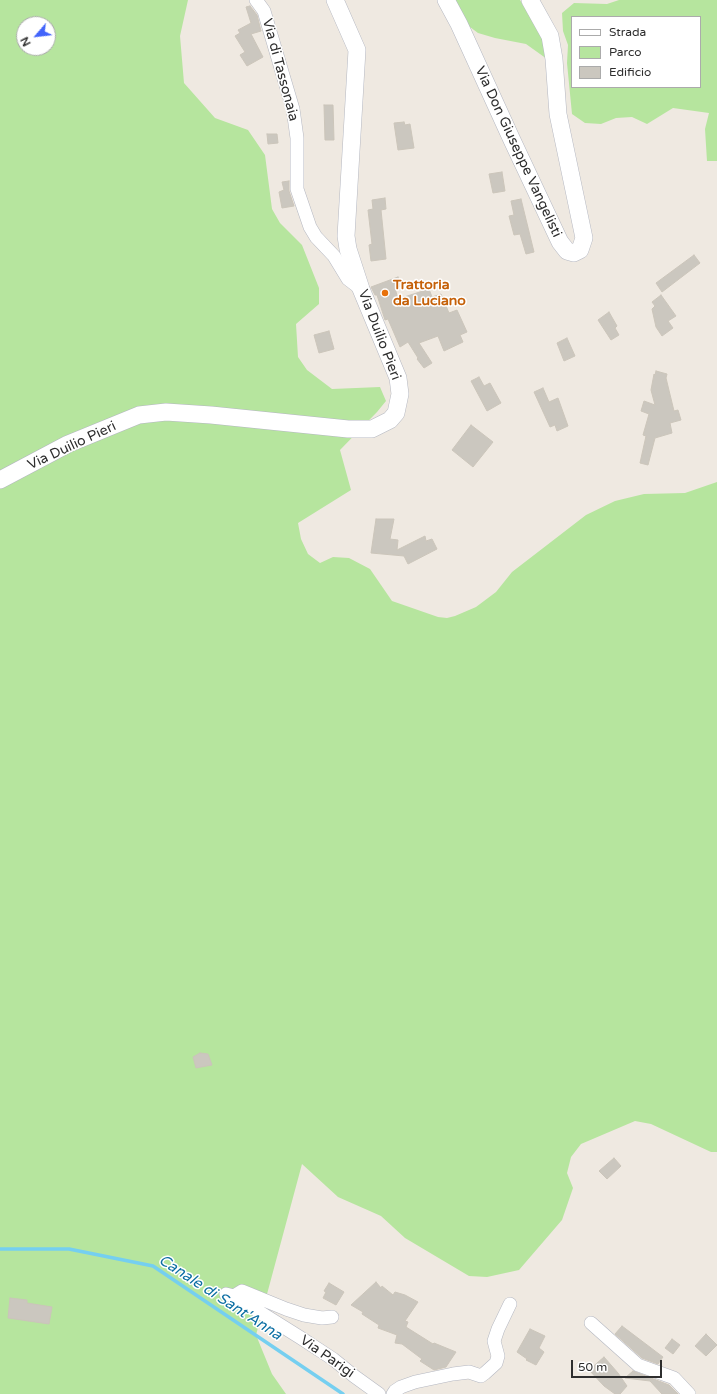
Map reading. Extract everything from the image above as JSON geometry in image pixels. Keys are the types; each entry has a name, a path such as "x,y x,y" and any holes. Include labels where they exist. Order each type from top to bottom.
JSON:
{"street":[{"name":"Via di Tassonaia","path":"256,0 264,11 294,110 297,138 297,188 310,227 316,237 334,256 348,279 361,289"},
{"name":"Via Don Giuseppe Vangelisti","path":"446,0 459,24 560,242 566,251 574,253 580,250 584,238 558,114 554,59 550,36 530,0"},
{"name":"Via Duilio Pieri","path":"0,480 68,444 139,415 166,412 211,415 348,430 372,429 390,420 396,413 400,394 398,378 361,289 348,249 346,236 357,50 338,6"},
{"name":"Via Parigi","path":"332,1317 322,1318 298,1313 242,1291 230,1295 333,1359 379,1394"},
{"path":"393,1394 401,1387 415,1382 453,1374 469,1372 481,1376 485,1373 496,1363 498,1356 494,1341 510,1304"},
{"path":"591,1323 638,1365 674,1378 689,1394"}],"green space":[{"path":"0,0 188,0 180,36 184,83 215,118 248,130 265,155 272,209 280,223 302,245 319,288 319,304 296,324 298,357 307,370 332,389 380,387 386,401 340,450 351,490 298,523 301,539 308,554 320,563 333,557 349,558 370,569 392,601 438,617 447,618 476,607 496,592 512,572 586,515 615,501 644,494 685,493 717,482 717,1152 711,1152 651,1124 635,1121 581,1144 571,1157 567,1173 573,1188 562,1220 519,1270 487,1277 469,1276 405,1238 381,1216 338,1197 302,1164 256,1335 272,1374 286,1394 0,1394"},
{"path":"455,0 520,0 546,41 547,59 526,44 478,33 466,24"},
{"path":"619,0 717,0 717,161 707,161 705,129 709,113 673,108 647,124 632,117 616,118 601,124 585,123 572,114 567,63 568,45 563,31 562,13 574,3 607,4"}],"building":[{"path":"250,6 257,15 261,31 251,34 263,57 247,66 240,55 245,52 235,36 240,33 238,30 251,23 246,7"},
{"path":"324,105 333,105 334,140 325,140"},
{"path":"404,122 405,125 410,124 414,148 398,150 394,123"},
{"path":"267,134 277,134 278,143 268,144"},
{"path":"502,172 505,191 493,193 489,174"},
{"path":"289,181 289,191 294,206 282,208 279,192 284,190 282,182"},
{"path":"385,198 386,209 381,210 386,259 371,261 369,245 372,244 368,210 373,209 372,200"},
{"path":"521,199 534,252 526,254 520,234 514,235 509,216 514,215 511,201"},
{"path":"694,255 700,263 662,292 656,283"},
{"path":"398,277 401,286 395,288 398,299 429,289 432,297 441,294 449,313 457,310 467,332 460,335 463,342 444,351 438,336 419,343 432,363 424,368 417,359 418,358 408,342 400,347 388,319 385,320 377,295 375,295 371,287"},
{"path":"661,295 676,316 668,321 673,328 662,336 656,327 652,309 655,306 652,302"},
{"path":"609,312 617,326 615,328 619,335 611,340 598,320"},
{"path":"329,331 334,349 319,353 314,335"},
{"path":"567,338 575,356 564,361 557,343"},
{"path":"656,371 667,374 666,378 674,411 678,410 681,420 670,423 672,433 655,438 648,465 640,463 646,436 643,435 649,414 641,411 644,401 655,405 651,390"},
{"path":"479,377 484,386 490,383 501,403 487,411 471,381"},
{"path":"543,388 549,402 558,398 568,426 557,431 555,425 550,427 534,392"},
{"path":"471,425 493,442 473,467 452,450"},
{"path":"376,519 394,519 390,539 398,540 397,550 425,536 426,541 432,539 437,549 408,564 404,556 371,553"},
{"path":"200,1053 208,1054 212,1065 196,1068 193,1057"},
{"path":"614,1158 621,1166 607,1179 599,1171"},
{"path":"376,1282 381,1288 382,1286 393,1295 395,1292 405,1295 418,1302 405,1321 408,1322 406,1327 433,1344 434,1343 456,1352 446,1367 434,1370 420,1361 422,1359 402,1344 395,1343 397,1335 378,1328 379,1325 362,1314 363,1312 351,1305"},
{"path":"329,1283 344,1292 336,1305 323,1298 326,1292 324,1291"},
{"path":"10,1298 27,1300 27,1303 52,1307 49,1324 8,1318"},
{"path":"622,1326 663,1357 658,1364 642,1358 615,1334"},
{"path":"530,1329 545,1336 539,1348 544,1352 536,1365 526,1360 527,1359 517,1352"},
{"path":"706,1334 717,1345 706,1356 695,1346"},
{"path":"672,1339 680,1345 673,1354 665,1348"},
{"path":"604,1357 627,1386 620,1394 615,1394 604,1386 589,1370"},
{"path":"633,1371 669,1385 678,1394 662,1394 650,1381 625,1378"}],"waterway":[{"name":"Canale di Sant'Anna","path":"0,1249 69,1249 153,1266 343,1394"}],"place":[{"name":"Trattoria da Luciano","path":"385,293"}]}
